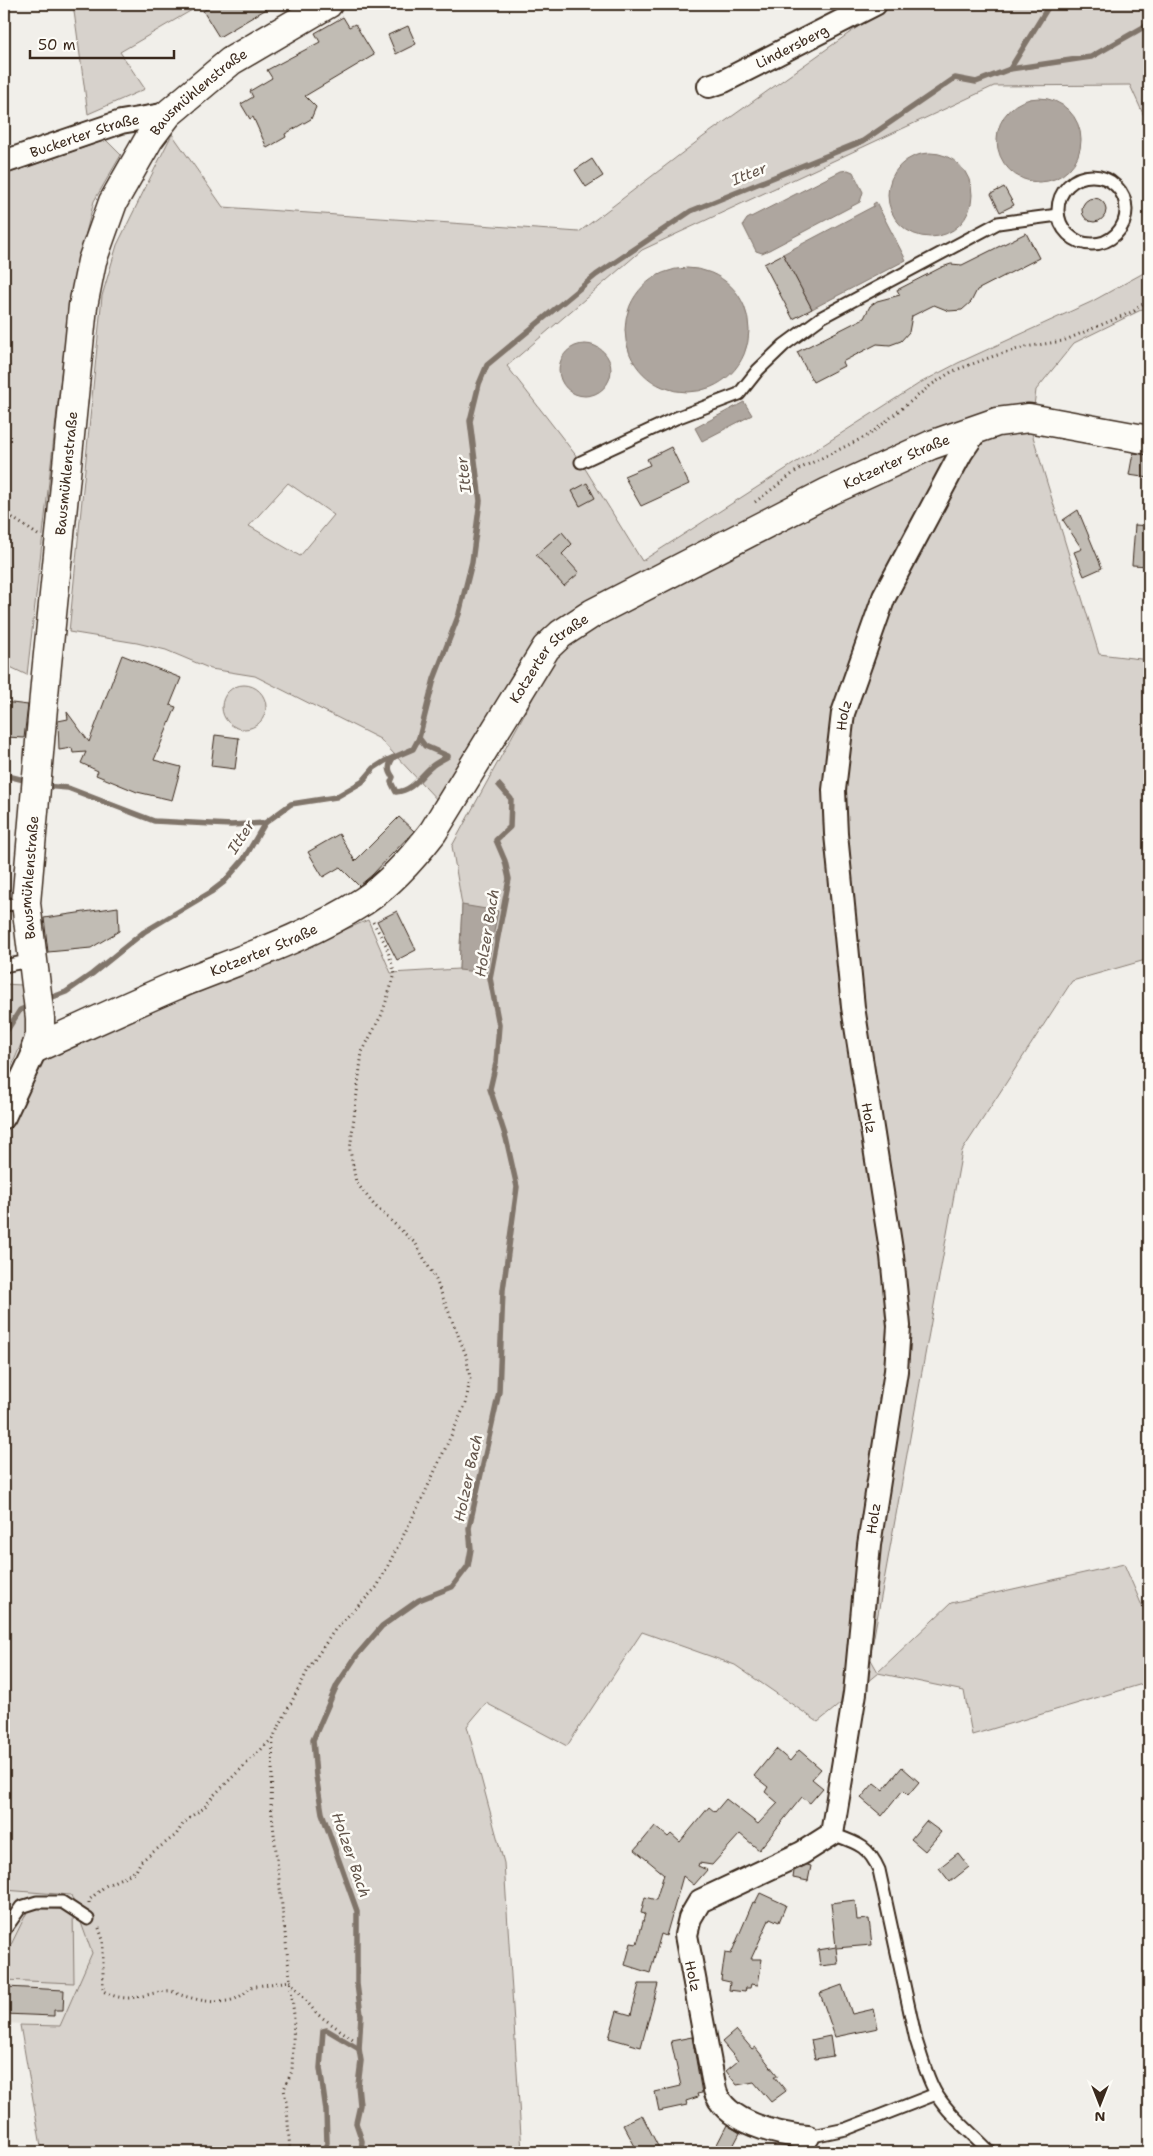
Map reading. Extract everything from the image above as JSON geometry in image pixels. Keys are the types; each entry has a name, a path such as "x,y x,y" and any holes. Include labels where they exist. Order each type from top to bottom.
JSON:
{"street":[{"name":"Bausmühlenstraße","path":"36,1048 40,1035 33,960 15,904 37,783 58,549 83,306 92,261 113,202 149,139 168,114 231,61 328,4"},
{"name":"Lindersberg","path":"708,86 724,81 874,4"},
{"name":"Buckerter Straße","path":"4,162 121,122 168,114"},
{"name":"Kotzerter Straße","path":"36,1048 131,1004 287,940 364,902 415,856 433,832 546,648 561,634 593,613 819,496 920,450 978,428 998,422 1029,418 1149,440"},
{"name":"Holz","path":"808,2137 792,2136 765,2129 737,2115 720,2103 715,2090 686,1935 690,1918 700,1902 802,1852 832,1834 854,1702 869,1545 894,1381 899,1326 892,1256 853,1007 836,834 834,790 843,713 884,597 961,453 978,428"},
{"path":"4,1118 36,1048"}],"lane":[{"path":"1087,176 1108,180 1123,196 1126,206 1125,218 1121,229 1112,237 1096,244 1079,242 1069,235 1062,226 1058,215 1058,204 1065,190 1077,180 1087,176"},
{"path":"581,462 676,418 739,394 758,370 784,345 822,317 998,223 1058,215"},
{"path":"4,966 33,960"},
{"path":"832,1834 861,1844 874,1859 879,1870 916,2040 936,2094 952,2114 990,2152"},
{"path":"4,1931 21,1907 37,1902 62,1902 88,1919"},
{"path":"808,2137 846,2129 936,2094"}],"path":[{"path":"752,504 799,469 869,435 931,385 952,371 1009,351 1063,341 1134,310 1149,299"},
{"path":"4,512 58,549"},
{"path":"290,1981 250,1987 237,2000 227,2002 214,2002 169,1990 142,1998 114,1997 102,1991 102,1936 96,1921 88,1919 89,1900 105,1886 136,1871 141,1861 176,1835 188,1820 204,1808 212,1797 273,1738 309,1668 336,1628 377,1587 423,1497 466,1403 470,1378 466,1355 436,1280 416,1244 374,1205 356,1182 350,1150 362,1052 382,1014 395,974 386,945 364,902"},
{"path":"273,1738 271,1806 290,1981 294,2046 292,2072 284,2089 288,2108 290,2152"},
{"path":"290,1981 317,2014 352,2038"}],"shaded area":[{"path":"73,4 188,4 192,10 120,52 145,89 88,114"},
{"path":"890,4 1149,4 1149,127 1130,85 994,86 642,250 507,366 581,462 642,561 920,383 958,363 1091,302 1149,270 1149,306 1074,343 1036,390 1031,430 1099,654 1149,660 1149,959 1072,981 962,1151 870,1658 878,1672 951,1603 1124,1564 1149,1622 1149,1682 972,1735 964,1691 878,1673 818,1722 735,1665 642,1632 567,1746 486,1703 467,1726 504,1863 522,2152 42,2152 20,2025 60,2026 92,1953 71,1895 4,1890 4,1136 40,1058 368,920 391,973 459,969 462,905 452,846 533,698 512,683 440,803 380,739 255,676 211,669 166,650 137,643 69,632 102,296 117,245 172,134 223,207 579,232 703,137","holes":["288,483 334,515 300,556 249,526"]},
{"path":"106,140 121,155 94,201 70,296 27,675 4,664 4,175"},
{"path":"244,685 256,689 262,695 266,707 262,719 256,725 244,729 232,725 226,719 222,707 226,695 232,689"},
{"path":"4,984 22,985 29,1025 4,1085"},
{"path":"10,1889 71,1895 93,1954 60,2026 4,2023 4,1900"},
{"path":"29,1908 73,1910 74,1983 4,1980 4,1959"}],"water":[{"path":"1039,98 1055,101 1069,110 1078,124 1081,140 1078,156 1069,170 1055,179 1039,182 1023,179 1009,170 1000,156 997,140 1000,124 1009,110 1023,101"},
{"path":"930,153 946,156 960,165 969,179 972,195 969,211 960,225 946,234 930,237 914,234 900,225 891,211 888,195 891,179 900,165 914,156"},
{"path":"848,170 853,172 863,192 860,202 769,250 762,253 756,251 743,225 747,219 841,171"},
{"path":"876,202 906,260 812,309 783,254 874,206 873,204"},
{"path":"687,268 711,273 731,286 744,306 749,330 744,354 731,374 711,387 687,392 663,387 643,374 630,354 625,330 630,306 643,286 663,273"},
{"path":"580,344 590,344 604,351 611,365 611,375 604,389 590,396 580,396 570,392 563,385 559,375 559,365 563,355 570,348"},
{"path":"744,402 752,415 702,441 695,428"},
{"path":"462,905 498,911 486,973 459,970"}],"building":[{"path":"215,4 275,4 219,37 203,11"},
{"path":"343,17 349,27 355,24 374,55 305,96 316,107 311,119 285,134 286,137 267,148 253,117 250,119 241,104 253,97 250,91 272,78 267,70 320,42 315,33"},
{"path":"408,26 416,44 396,54 388,35"},
{"path":"592,159 603,176 586,187 575,170"},
{"path":"1004,187 1014,205 1000,212 991,194"},
{"path":"1094,198 1099,199 1105,205 1105,215 1099,221 1094,222 1089,221 1083,215 1082,210 1083,205 1089,199"},
{"path":"1026,233 1039,258 977,290 971,302 962,310 949,311 934,305 912,316 909,332 901,341 890,345 877,344 842,362 844,366 813,382 797,352 864,318 870,306 877,301 900,295 897,290 942,267 951,264 962,265"},
{"path":"783,254 812,309 793,319 764,264"},
{"path":"671,447 689,484 641,506 624,476 650,465 647,459"},
{"path":"1133,453 1149,455 1149,478 1129,475"},
{"path":"587,483 595,498 580,506 572,491"},
{"path":"1078,510 1102,568 1084,576 1074,552 1082,549 1063,520"},
{"path":"1135,525 1149,526 1149,566 1132,565"},
{"path":"562,532 572,544 562,554 579,573 564,586 536,555"},
{"path":"122,655 181,678 170,705 176,707 154,760 181,767 172,800 137,792 96,775 98,771 81,763 86,752 73,753 72,748 59,750 58,721 68,719 67,712 89,742"},
{"path":"4,702 28,705 24,738 5,737"},
{"path":"215,735 239,738 235,769 211,766"},
{"path":"399,817 414,831 359,886 340,867 323,877 308,852 339,834 355,861"},
{"path":"118,907 119,931 91,948 48,952 44,918"},
{"path":"397,911 416,950 397,960 377,921"},
{"path":"776,1749 790,1761 799,1750 821,1769 812,1779 823,1788 810,1803 802,1797 759,1850 740,1834 712,1865 699,1863 698,1866 707,1870 694,1885 683,1876 666,1936 661,1934 650,1973 625,1965 631,1943 637,1944 645,1914 641,1913 645,1897 656,1900 664,1874 635,1850 655,1826 668,1837 671,1834 680,1842 709,1807 715,1812 726,1799 758,1824 778,1803 765,1792 768,1787 754,1776"},
{"path":"902,1767 919,1782 908,1795 903,1790 882,1816 861,1798 874,1783 883,1790"},
{"path":"926,1821 941,1832 925,1851 911,1839"},
{"path":"958,1853 969,1867 950,1882 939,1868"},
{"path":"807,1865 811,1866 808,1881 793,1878 794,1871"},
{"path":"760,1893 786,1905 779,1922 770,1918 751,1959 762,1959 758,1985 751,1984 750,1988 746,1988 745,1992 729,1990 730,1982 721,1980 725,1953 731,1954 753,1902 755,1903"},
{"path":"855,1900 857,1920 869,1919 872,1945 836,1948 838,1964 820,1966 818,1950 836,1947 831,1903"},
{"path":"639,1984 658,1984 641,2047 609,2038 617,2011 631,2015"},
{"path":"842,1985 852,2014 874,2009 878,2028 835,2037 820,1993"},
{"path":"6,1987 64,1990 63,2010 54,2010 54,2016 4,2014 4,1993 6,1993"},
{"path":"736,2030 752,2049 755,2047 778,2076 774,2076 786,2091 771,2102 754,2082 737,2085 726,2071 738,2061 722,2042"},
{"path":"830,2036 833,2056 815,2059 811,2040"},
{"path":"692,2037 702,2093 697,2094 698,2097 686,2101 687,2105 659,2111 655,2092 681,2086 671,2041"},
{"path":"642,2115 661,2152 638,2152 623,2124"},
{"path":"727,2125 740,2133 730,2152 713,2152"}],"waterway":[{"name":"Itter","path":"45,1000 66,992 92,974 144,932 211,892 224,882 244,859 265,823 291,804 336,797 362,782 374,768 385,761 413,749 419,738 434,679 459,614 472,562 480,501 470,421 479,384 487,365 596,275 691,211 863,141 955,78 976,82 1010,69 1050,4"},
{"path":"1010,69 1091,57 1149,24"},
{"path":"393,758 389,768 393,777 391,782 396,792 402,791 412,786 433,765 448,756 425,746 419,738"},
{"path":"4,775 28,781"},
{"name":"Holzer Bach","path":"361,2152 362,2141 356,2123 360,2105 358,2085 361,2061 359,2049 361,2015 357,1984 357,1911 322,1813 313,1740 337,1685 357,1655 382,1626 419,1600 452,1587 468,1566 471,1549 469,1528 499,1392 503,1290 517,1187 506,1138 490,1089 496,1063 499,1025 490,978 509,879 505,861 496,840 510,827 511,799 499,785"},
{"path":"44,786 68,788 154,821 231,825 265,823"},
{"name":"Itter","path":"4,1035 20,1010 32,1005"},
{"path":"323,2152 327,2143 326,2110 320,2068 323,2031 327,2030 359,2049"}]}
